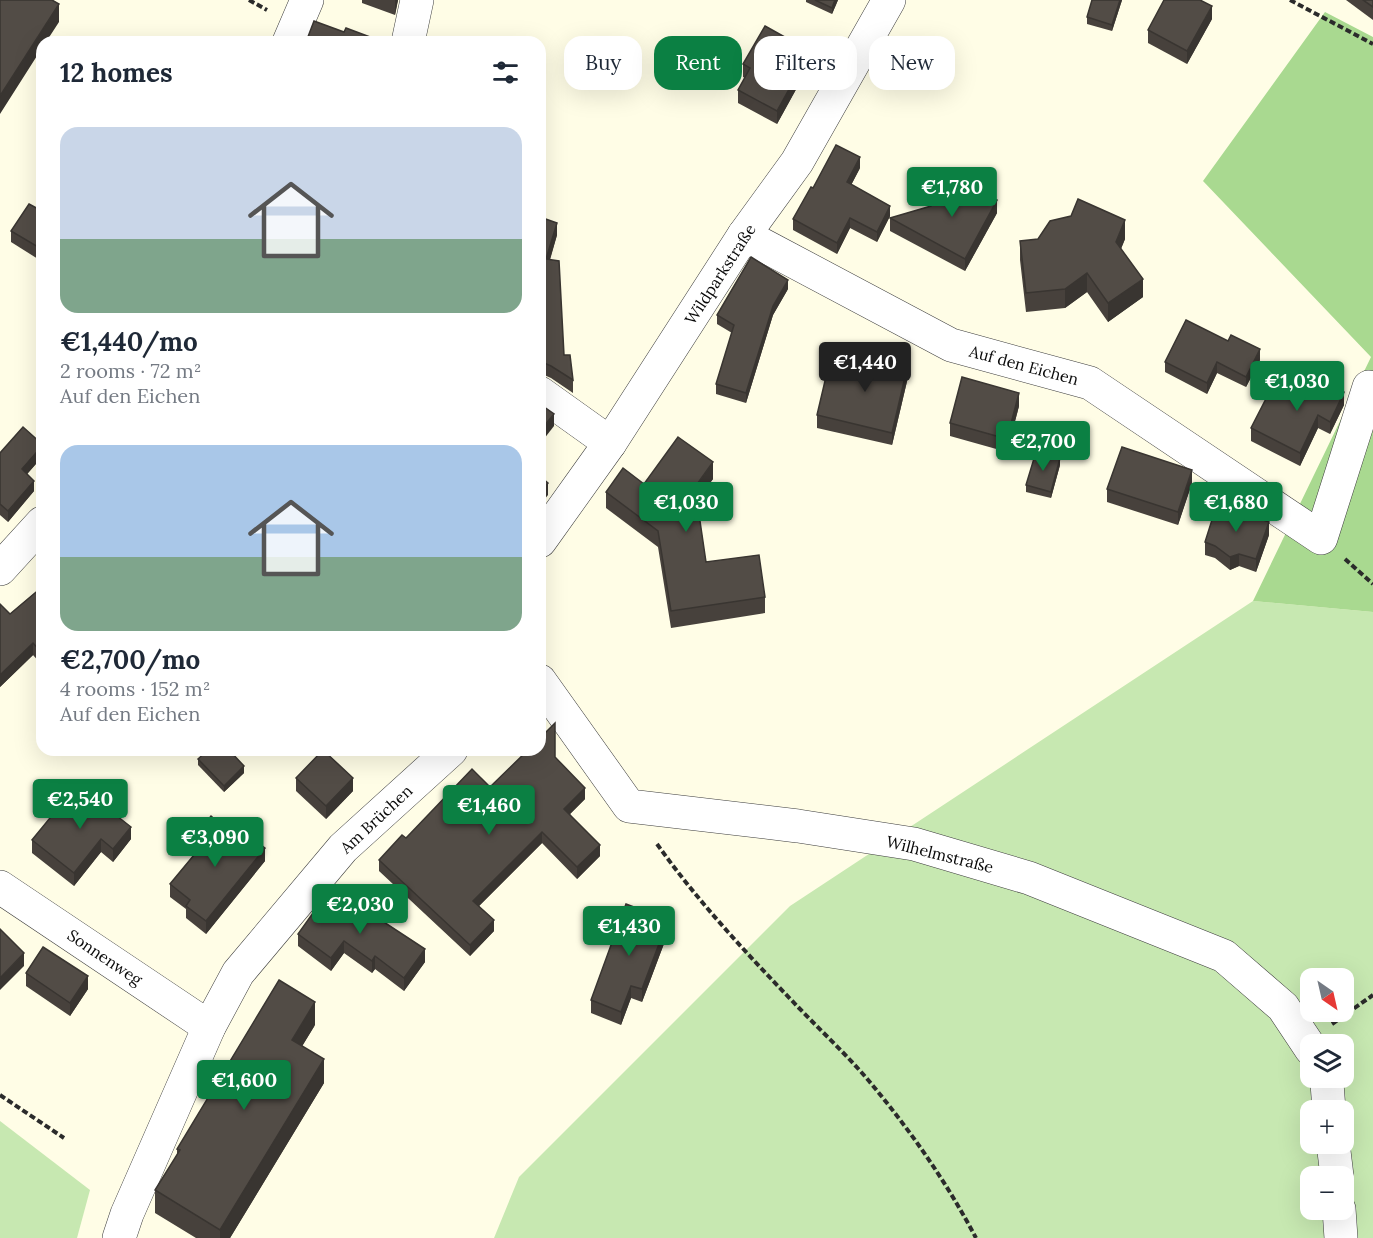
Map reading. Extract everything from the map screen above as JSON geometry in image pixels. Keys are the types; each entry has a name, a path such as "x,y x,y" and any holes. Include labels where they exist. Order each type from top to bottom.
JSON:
{"street":[{"path":"292,36 308,0"},
{"path":"409,36 417,0"},
{"name":"Wildparkstraße","path":"546,533 610,443 744,235 797,162 889,0"},
{"name":"Auf den Eichen","path":"744,235 951,345 1090,383 1322,538 1369,387"},
{"path":"546,397 610,443"},
{"path":"0,569 36,530"},
{"path":"546,689 629,806"},
{"name":"Am Brüchen","path":"119,1238 127,1214 209,1027 238,973 343,848 444,756"},
{"name":"Wilhelmstraße","path":"629,806 798,826 914,844 1029,878 1224,956 1283,1007 1301,1034"},
{"name":"Sonnenweg","path":"0,887 209,1027"},
{"path":"1340,1220 1341,1238"}],"path":[{"path":"1290,0 1373,44"},
{"path":"629,806 706,907 874,1088 923,1149 976,1238"},
{"path":"1323,1034 1373,995"},
{"path":"0,1095 64,1138"}],"green space":[{"path":"1325,12 1373,37 1373,612 1253,601 1371,357 1203,181"},
{"path":"1253,601 1373,612 1373,1238 494,1238 519,1177 790,906"},
{"path":"0,1121 90,1190 77,1238 0,1238"}],"building":[{"path":"0,0 52,0 59,4 38,36 36,36 36,40 0,96"},
{"path":"815,0 835,0 832,8"},
{"path":"1092,0 1120,0 1112,25 1087,17"},
{"path":"1164,0 1200,0 1212,6 1187,51 1148,30"},
{"path":"1363,0 1373,0 1373,7"},
{"path":"314,21 344,32 346,28 367,36 308,36"},
{"path":"765,26 783,36 759,36"},
{"path":"754,45 754,90 789,90 777,111 738,90 742,90 742,83 750,68 743,64"},
{"path":"836,145 860,157 847,182 890,206 877,232 850,218 837,243 793,219"},
{"path":"946,178 968,190 970,186 997,200 965,259 890,218 931,206"},
{"path":"1078,199 1125,220 1116,242 1143,279 1108,303 1087,273 1065,289 1026,293 1020,241 1038,239 1050,221 1071,216"},
{"path":"29,204 36,208 36,246 11,231"},
{"path":"546,219 557,223 546,259"},
{"path":"751,257 788,280 773,306 746,393 716,384 734,325 717,315"},
{"path":"546,259 559,261 564,355 570,355 573,380 546,364"},
{"path":"1186,320 1228,341 1231,335 1260,349 1246,377 1217,362 1207,383 1165,362"},
{"path":"865,353 908,364 892,433 817,415 829,364 860,371"},
{"path":"1306,373 1344,392 1330,422 1318,415 1300,453 1251,428 1271,389 1292,400"},
{"path":"962,377 1019,393 1007,439 950,423"},
{"path":"546,408 554,414 546,424"},
{"path":"23,427 36,439 36,453 22,469 34,481 8,511 0,504 0,453"},
{"path":"678,437 713,462 695,487 706,562 759,555 765,597 671,611 658,531 606,492 623,468 644,484"},
{"path":"1122,447 1192,470 1178,512 1107,489"},
{"path":"1036,452 1060,458 1051,492 1026,485"},
{"path":"1217,504 1269,522 1256,559 1239,554 1230,557 1205,542"},
{"path":"36,592 36,646 33,643 0,675 0,604 10,614"},
{"path":"555,723 555,757 585,788 564,809 600,845 577,867 542,832 473,901 494,920 470,945 379,860 402,835 406,838 472,769 490,787 522,756 546,756 546,732"},
{"path":"201,756 235,756 244,766 224,786 198,759"},
{"path":"317,756 329,756 353,778 326,806 296,778"},
{"path":"79,786 131,827 113,849 101,839 74,873 32,840"},
{"path":"211,816 239,840 245,832 265,848 206,921 186,906 190,900 170,884 204,843 195,836"},
{"path":"337,891 425,949 404,978 375,956 372,961 344,941 331,958 298,934 313,913 318,916"},
{"path":"626,904 668,920 642,989 631,986 621,1012 591,1000"},
{"path":"0,929 24,953 0,978"},
{"path":"43,947 88,976 70,1003 26,973"},
{"path":"279,980 315,1002 292,1040 324,1059 220,1230 155,1190 180,1150 177,1149"}]}
